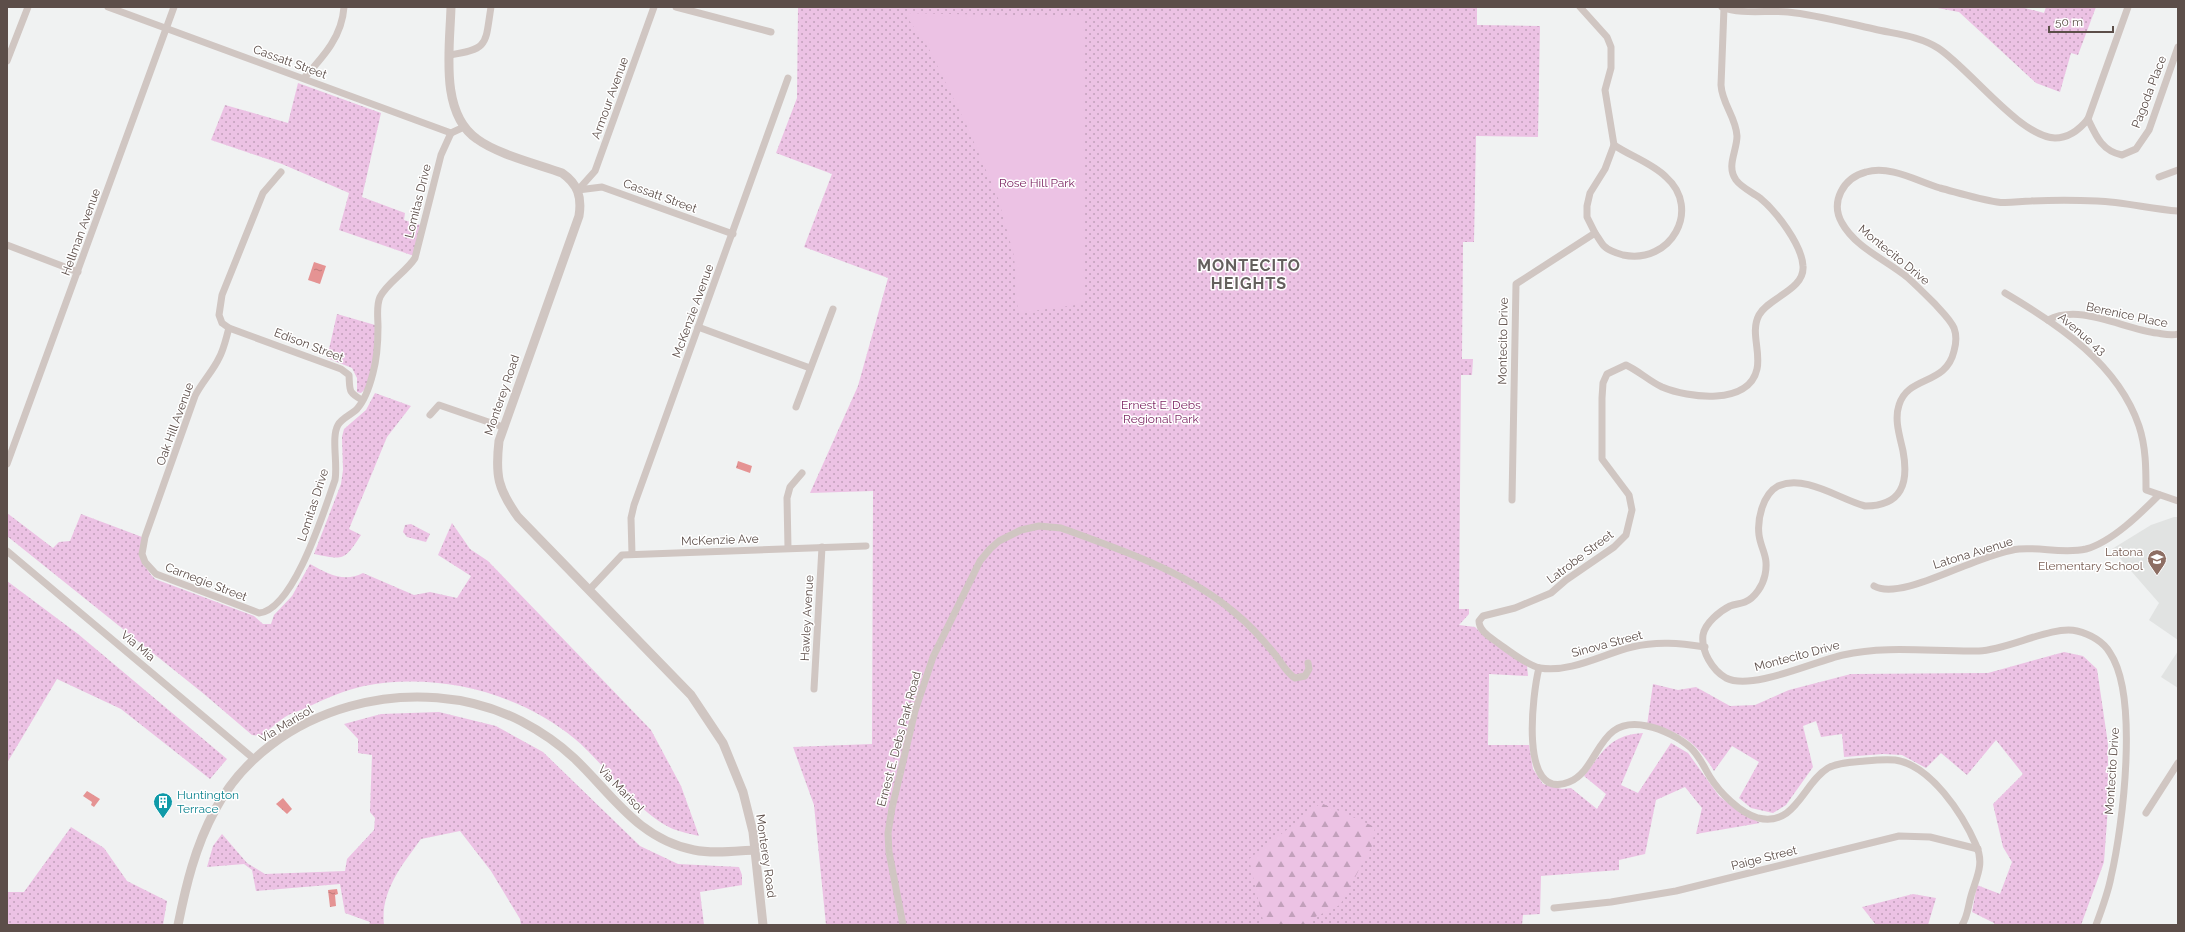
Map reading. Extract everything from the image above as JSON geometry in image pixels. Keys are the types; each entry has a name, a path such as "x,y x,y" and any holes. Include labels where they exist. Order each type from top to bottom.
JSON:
{"street":[{"path":"7,62 28,7"},
{"name":"Cassatt Street","path":"108,7 451,133"},
{"name":"Hellman Avenue","path":"7,464 174,7"},
{"path":"304,78 327,53 339,32 344,7"},
{"path":"451,7 451,95 456,114 464,127 476,139 489,146 562,173 572,180 578,190"},
{"path":"450,55 474,51 485,41 491,7"},
{"name":"Armour Avenue","path":"578,190 595,172 654,7"},
{"path":"676,7 771,32"},
{"path":"1580,7 1607,37 1611,47 1611,68 1605,90 1614,145 1606,169 1590,193 1587,206 1587,218 1604,246 1614,252 1631,256 1649,255 1663,247 1676,235 1681,214 1679,198 1666,177 1614,145"},
{"path":"1723,8 1808,15 1900,35 1930,44 1948,56 2022,124 2045,136 2055,138 2076,132 2088,119 2128,7"},
{"name":"Latrobe Street","path":"1539,668 1528,663 1494,640 1481,629 1479,621 1483,616 1515,608 1551,593 1566,580 1614,547 1626,535 1632,510 1629,495 1609,470 1602,458 1602,398 1603,383 1607,374 1626,365 1663,388 1704,396 1730,395 1744,389 1752,381 1757,371 1758,361 1755,333 1758,316 1770,302 1792,287 1802,275 1803,266 1801,257 1778,216 1760,198 1736,180 1732,168 1737,136 1733,121 1721,94 1720,85 1723,8"},
{"name":"Pagoda Place","path":"2088,119 2098,139 2108,150 2122,155 2136,149 2149,130 2178,46"},
{"name":"McKenzie Avenue","path":"632,554 631,518 634,505 788,78"},
{"path":"451,133 464,127"},
{"name":"Lomitas Drive","path":"264,612 282,596 307,556 335,480 337,471 335,434 337,425 356,409 362,400 373,373 377,348 377,309 380,297 388,286 407,270 415,258 441,155 451,133"},
{"path":"2159,177 2178,170"},
{"path":"229,328 222,322 220,315 222,295 263,193 282,172"},
{"name":"Montecito Drive","path":"2096,925 2111,879 2118,840 2127,734 2121,676 2110,651 2100,642 2085,633 2074,630 2047,634 2008,646 1982,651 1898,649 1858,652 1832,657 1776,675 1744,681 1726,678 1717,672 1706,656 1704,635 1708,625 1732,604 1746,602 1762,585 1766,564 1765,551 1759,535 1761,515 1768,495 1781,485 1790,483 1816,487 1865,506 1875,506 1893,499 1900,492 1906,474 1898,422 1899,404 1909,390 1941,373 1953,358 1956,344 1954,328 1946,316 1906,277 1852,237 1842,223 1837,206 1838,197 1848,180 1867,172 1896,172 1956,192 1998,202 2097,201 2178,211"},
{"name":"Cassatt Street","path":"578,190 602,187 733,234"},
{"name":"Monterey Road","path":"578,190 581,203 579,216 498,441 497,459 500,490 518,517 590,589 691,696 723,743 743,792 753,832 763,925"},
{"name":"Montecito Drive","path":"1512,500 1516,284 1596,233"},
{"path":"7,245 78,272"},
{"name":"Avenue 43","path":"2005,293 2048,320 2094,356 2111,376 2125,396 2139,426 2145,452 2146,490 2178,501"},
{"path":"796,407 833,309"},
{"name":"Berenice Place","path":"2048,320 2058,315 2089,316 2140,331 2173,336 2178,334"},
{"path":"698,327 810,368"},
{"name":"Edison Street","path":"229,328 342,369 349,375 349,389 352,394 362,400"},
{"name":"Oak Hill Avenue","path":"145,562 142,554 145,537 195,396 219,359 229,328"},
{"path":"430,415 439,405 503,427"},
{"path":"788,548 787,498 790,487 802,473"},
{"name":"Latona Avenue","path":"1874,586 1879,589 1893,590 1908,588 1925,579 2009,551 2086,548 2121,529 2159,495"},
{"name":"Ernest E. Debs Park Road","path":"903,925 889,852 888,833 892,808 915,711 933,658 980,561 999,541 1021,530 1049,526 1061,528 1148,561 1190,583 1235,613 1277,657 1290,675 1295,678 1305,676 1309,669 1308,664"},
{"name":"McKenzie Ave","path":"590,589 622,555 866,546"},
{"name":"Hawley Avenue","path":"814,689 822,547"},
{"name":"Via Mia","path":"7,551 254,758"},
{"name":"Carnegie Street","path":"145,562 156,574 163,578 249,610 264,612"},
{"name":"Sinova Street","path":"1539,668 1554,669 1631,647 1653,643 1668,642 1705,647"},
{"path":"1539,668 1536,678 1533,728 1536,766 1543,778 1548,781 1562,783 1569,782 1584,768 1601,744 1613,732 1622,727 1646,726 1661,731 1684,743 1698,756 1716,786 1726,796 1749,814 1763,819 1773,818 1788,813 1797,805 1817,779 1828,768 1845,763 1895,760 1915,767 1940,790 1962,818 1981,858 1979,875 1962,925"},
{"name":"Via Marisol","path":"178,925 193,860 204,833 215,809 228,790 254,758 287,735 311,721 339,709 394,697 429,697 461,701 494,710 520,720 552,740 573,757 634,821 661,839 695,851 710,852 754,850"},
{"path":"2146,813 2178,763"},
{"name":"Paige Street","path":"1554,908 1612,902 1676,891 1899,836 1930,837 1978,849"}],"shaded area":[{"name":"Latona Elementary School","path":"2178,517 2178,640 2149,620 2159,603 2112,549 2151,525"},
{"path":"2178,651 2178,688 2161,677"}],"green space":[{"name":"Ernest E. Debs Regional Park","path":"798,7 1477,7 1477,25 1540,26 1538,137 1476,136 1474,242 1463,242 1462,359 1473,359 1472,375 1461,375 1459,609 1469,609 1469,614 1459,625 1475,627 1483,635 1527,665 1528,676 1489,674 1488,745 1529,745 1533,769 1543,784 1562,789 1571,788 1597,809 1606,794 1584,776 1602,752 1614,741 1631,734 1643,733 1621,785 1638,793 1671,743 1688,753 1719,796 1738,811 1760,823 1696,834 1702,808 1685,787 1656,800 1645,854 1619,860 1619,870 1541,876 1540,914 1523,915 1522,925 826,925 814,805 793,747 872,744 873,491 810,493 858,386 888,278 804,247 832,174 776,153 797,98"},
{"path":"1932,7 2021,7 2044,13 2046,7 2096,7 2078,55 2071,53 2060,92 2036,83 1959,12"},
{"name":"Rose Hill Park","path":"904,13 1084,17 1083,304 1018,313 1014,256 998,198 966,124 929,49"},
{"path":"298,83 381,113 362,197 405,213 404,220 420,225 414,256 339,230 349,193 282,164 211,140 225,105 288,123"},
{"path":"337,314 375,325 374,351 371,372 369,381 361,393 357,392 357,378 352,368 327,358"},
{"path":"375,393 411,406 387,437 349,529 361,535 347,554 332,557 314,554 341,484 343,470 342,437 344,429 366,410"},
{"path":"7,513 53,548 59,542 70,541 81,514 142,537 142,560 155,579 254,616 263,624 271,624 274,615 292,596 310,564 336,576 349,577 363,573 414,595 430,592 457,598 471,576 438,555 452,523 470,549 488,561 651,730 681,786 699,836 673,829 660,822 647,812 622,788 587,750 553,723 529,709 503,698 476,690 448,684 419,682 391,682 364,686 336,694 291,714 282,719 261,736 252,735 204,694 7,536"},
{"path":"411,524 430,534 426,542 407,537 403,532 405,525"},
{"path":"7,581 78,634 227,759 210,779 121,709 57,679 7,763"},
{"path":"2064,652 2083,656 2097,669 2108,744 2108,807 2104,862 2081,925 1994,925 1994,923 1972,912 1977,885 2000,894 2012,862 2003,847 1993,804 2023,774 1996,740 1967,775 1941,753 1926,768 1902,755 1883,754 1844,757 1842,734 1821,737 1816,721 1803,726 1813,767 1786,805 1773,813 1751,808 1739,798 1759,762 1732,746 1714,771 1708,761 1694,745 1686,739 1669,730 1647,725 1653,684 1678,690 1696,687 1730,706 1755,705 1789,690 1851,674 1988,673"},
{"path":"439,712 496,726 543,752 640,846 678,864 739,867 742,875 742,885 700,892 704,925 521,925 520,919 491,871 460,831 421,839 400,868 389,889 384,913 384,925 369,925 370,922 345,913 340,884 256,891 252,870 244,864 207,867 213,846 222,834 247,863 265,874 345,871 347,859 374,830 375,818 370,812 372,755 358,753 358,739 344,724 381,714"},
{"path":"1321,803 1375,827 1372,846 1340,905 1311,919 1313,925 1264,925 1249,859"},
{"path":"71,827 104,848 127,881 167,901 163,925 7,925 7,892 24,892"},
{"path":"1913,894 1936,898 1928,925 1876,925 1862,907"}],"water":[{"path":"314,262 326,266 320,284 308,280"},
{"path":"738,461 752,466 750,473 736,468"},
{"path":"87,791 100,799 94,807 91,805 92,802 83,796"},
{"path":"283,798 292,809 287,814 276,804"},
{"path":"337,889 338,894 335,895 336,906 330,907 328,890"}],"place":[{"name":"Latona Elementary School","path":"2157,576"},
{"name":"Huntington Terrace","path":"163,819"}],"district":[{"name":"MONTECITO HEIGHTS","path":"1249,274"}]}
